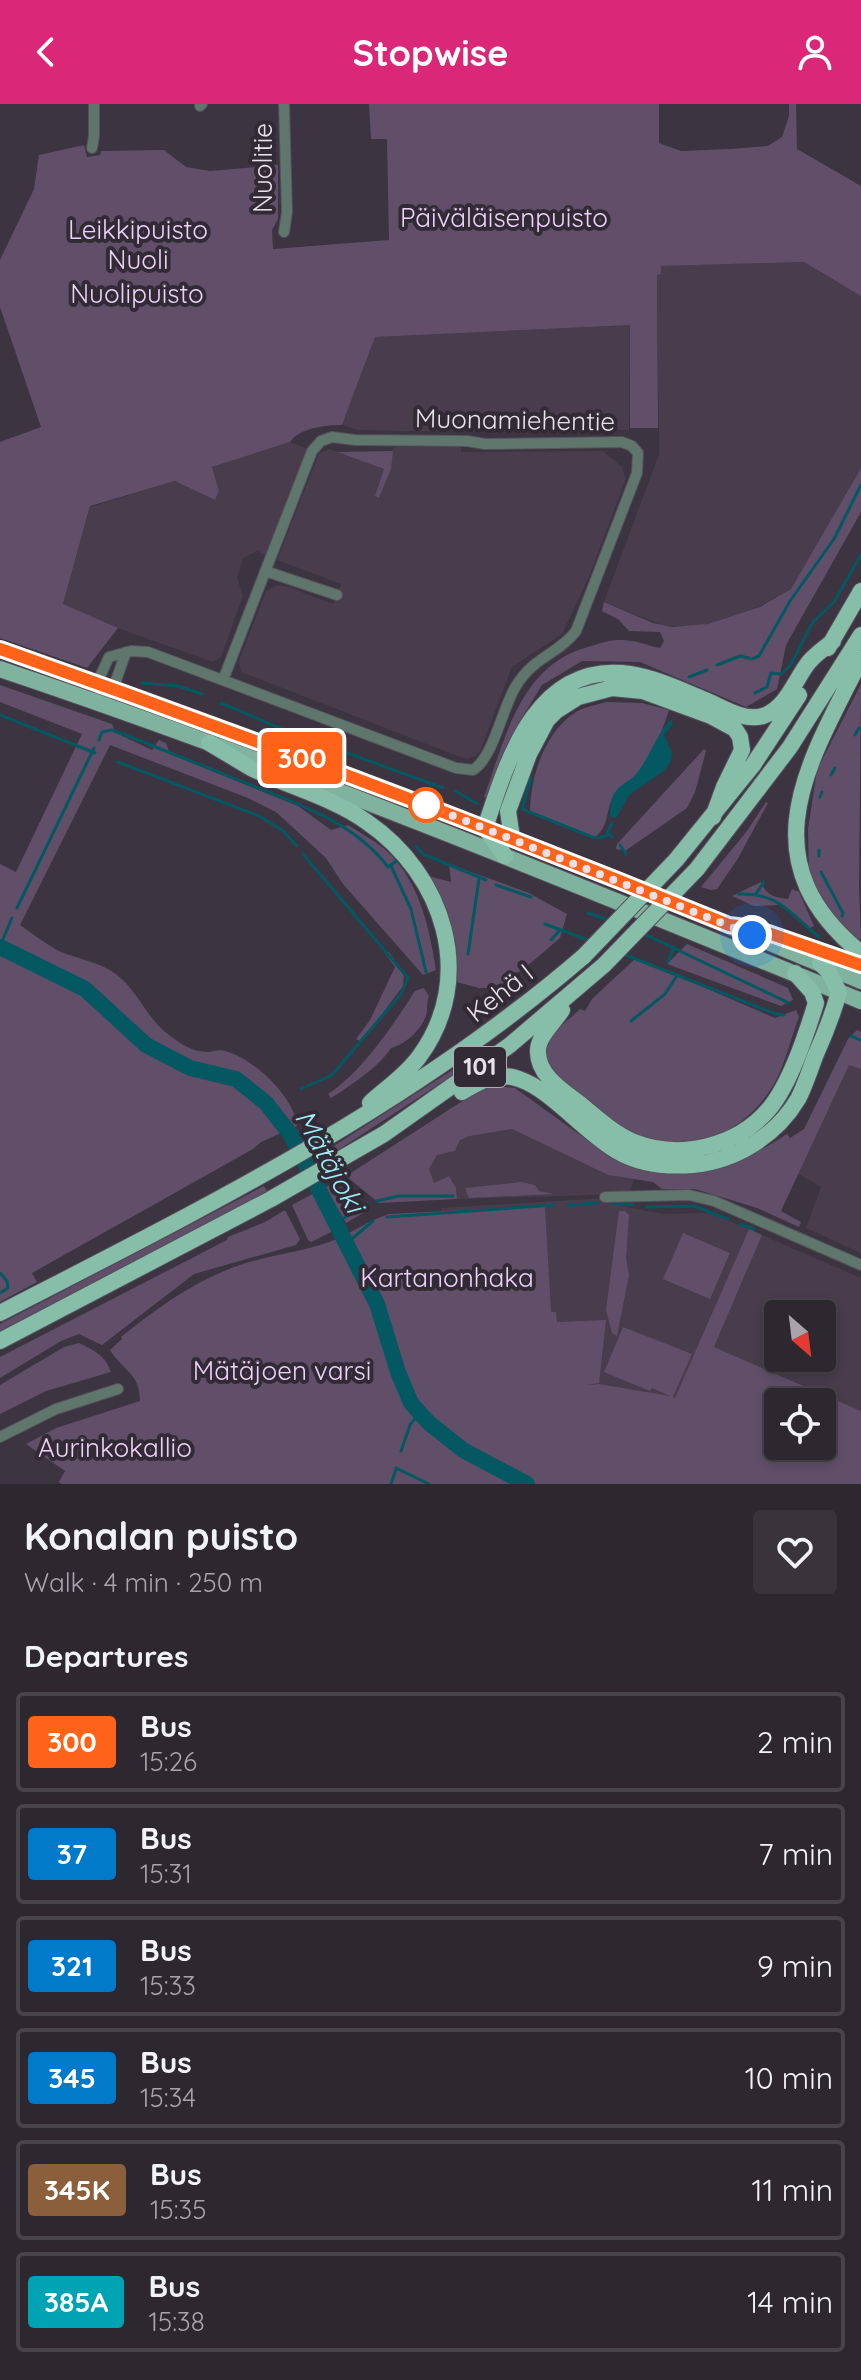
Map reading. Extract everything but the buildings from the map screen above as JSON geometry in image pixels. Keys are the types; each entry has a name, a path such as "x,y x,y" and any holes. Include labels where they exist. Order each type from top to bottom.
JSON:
{"highway":[{"name":"Kehä I","path":"0,1313 259,1178 340,1131 466,1050 584,956 713,817 773,737 861,591"},
{"name":"Kehä I","path":"0,1341 271,1199 384,1134 510,1045 571,995 697,869 770,777 861,635"},
{"path":"505,856 485,828 523,730 546,701 570,684 606,673 633,675 745,716 760,717 771,713 780,704 808,663 833,641"},
{"path":"861,659 809,766 797,807 796,840 804,878 824,918 861,953"},
{"path":"512,838 508,811 529,754 547,720 578,697 612,688 643,691 711,716 735,729 742,750 713,817"},
{"path":"209,743 252,768 364,819 396,844 416,867 432,894 446,939 448,973 433,1032 419,1056 394,1083 340,1131"},
{"path":"384,1134 416,1123 477,1083 509,1076 529,1083 598,1138 631,1157 655,1164 680,1166 723,1159 760,1140 786,1116 798,1098 839,992 829,972 820,963"},
{"path":"571,995 539,1044 539,1061 547,1075 624,1137 645,1145 683,1150 715,1145 744,1130 757,1122 779,1095 816,1003 812,992 795,973"}],"main road":[{"path":"0,649 512,838 861,981"},
{"path":"0,669 209,743 505,856 861,1001"}],"street":[{"path":"92,148 94,104"},
{"name":"Nuolitie","path":"284,104 287,212 284,232"},
{"name":"Muonamiehentie","path":"126,652 148,652 456,768 473,770 484,760 506,704 521,678 540,658 566,642 576,631 637,473 638,453 622,442 485,444 467,441 326,439 312,451 265,571"},
{"path":"223,680 265,571 337,595"},
{"path":"100,703 109,657 126,652"},
{"path":"105,686 126,652"},
{"path":"605,1197 689,1195 714,1201 861,1265"},
{"path":"0,1437 56,1409 118,1389"}],"shaded area":[{"path":"804,262 861,296 861,468 791,589 749,612 690,626 665,626 604,602 659,454 657,274 661,266"},
{"path":"630,325 629,430 400,431 358,430 342,425 375,337"},
{"path":"290,442 310,450 267,556 257,551 243,558 237,578 243,596 221,657 213,662 95,620 63,605 90,507 175,481 215,500 219,491 212,467"},
{"path":"461,446 461,452 603,451 622,467 626,478 589,577 562,634 512,667 480,751 467,759 241,672 239,660 266,591 275,586 286,586 333,604 341,584 277,560 319,453 329,449 384,469 394,447"},
{"path":"861,1053 861,1253 806,1228 821,1187 792,1170 843,1058"},
{"path":"512,1129 608,1175 634,1179 629,1194 457,1199 456,1188 449,1176 434,1184 428,1170 437,1155 455,1151 460,1140 470,1136"},
{"path":"606,1198 627,1207 663,1214 710,1213 749,1229 676,1398 599,1384 517,1389 448,1327 441,1208"},
{"path":"762,1235 861,1278 861,1411 836,1400 836,1388 808,1388 771,1372 836,1372 836,1300 764,1300 764,1369 714,1347"}],"green space":[{"path":"369,104 659,104 659,143 681,151 768,146 782,137 789,116 789,104 796,104 797,149 861,186 861,296 804,262 661,266 661,274 657,275 658,428 630,428 630,325 375,337 342,425 306,430 290,442 212,467 219,491 215,500 175,481 90,506 63,604 118,628 87,668 0,638 0,442 41,427 0,307 0,260 34,189 39,155 84,145 87,157 100,155 101,151 164,150 186,167 210,171 278,165 278,219 272,230 273,249 389,240 387,139 371,139"},
{"path":"393,451 391,469 379,498 375,496 384,469 337,452"},
{"path":"861,468 861,512 786,645 777,689 746,707 640,662 582,661 542,685 517,726 489,796 484,797 518,707 546,670 565,656 610,641 629,640 660,648 664,641 660,632 629,631 618,619 602,611 604,602 653,623 672,627 708,624 760,607 791,589"},
{"path":"861,684 861,938 856,942 843,930 809,876 808,829 817,770"},
{"path":"0,685 112,724 116,733 152,750 159,740 166,743 170,754 298,806 331,830 348,825 372,840 394,858 418,897 436,970 423,975 343,884 326,858 276,812 248,798 110,745 20,925 61,952 97,964 117,975 161,1028 182,1044 202,1052 225,1051 248,1061 280,1091 294,1114 297,1126 261,1142 32,1273 37,1282 0,1302 0,864 16,872 82,734 0,702"},
{"path":"606,702 642,703 669,710 651,754 614,796 604,826 595,837 530,813 531,799 536,771 555,731 576,712"},
{"path":"704,749 695,792 687,808 625,851 616,849 617,844"},
{"path":"766,802 737,860 717,889 701,887 747,831"},
{"path":"449,864 529,893 567,914 560,938 497,988 479,988 453,981 428,876 451,882"},
{"path":"761,882 768,893 779,897 788,899 792,889 799,892 814,926 810,928 781,905 754,906 732,896"},
{"path":"687,944 788,988 793,1000 781,1006 667,964"},
{"path":"389,952 404,973 403,986 361,1042 356,1039 370,1020 395,967 385,953"},
{"path":"636,958 775,1018 796,1010 799,1017 773,1086 760,1104 727,1131 689,1143 668,1144 647,1140 615,1123 568,1085 549,1064 547,1050 553,1036 580,1009 585,1011 592,999"},
{"path":"424,988 429,996 427,1013 416,1032 391,1048 372,1069 331,1098 328,1094 364,1061 415,991"},
{"path":"857,1030 861,1032 861,1069 849,1065 781,1211 801,1222 799,1227 757,1208 695,1189 662,1189 653,1182 608,1175 512,1129 470,1136 460,1140 455,1151 437,1155 429,1169 434,1183 449,1176 456,1188 457,1199 379,1203 346,1176 475,1093 494,1086 515,1088 612,1158 635,1166 680,1172 724,1165 787,1134 790,1138 804,1129 848,1039"},
{"path":"468,1060 464,1068 332,1154 329,1149"},
{"path":"521,1182 554,1194 469,1198 465,1188"},
{"path":"331,1184 343,1188 370,1209 346,1223 325,1188"},
{"path":"264,1186 267,1191 238,1208 0,1331 0,1324"},
{"path":"316,1192 337,1229 311,1242 292,1205"},
{"path":"545,1207 551,1312 556,1312 557,1322 606,1320 599,1383 587,1385 599,1384 670,1396 604,1372 623,1327 692,1354 675,1398 749,1229 762,1235 714,1347 764,1369 764,1372 771,1372 808,1388 764,1388 764,1460 836,1460 836,1400 861,1411 861,1484 61,1484 59,1482 65,1471 26,1444 56,1428 140,1401 134,1378 110,1350 121,1337 179,1295 226,1270 328,1242 389,1214"},
{"path":"285,1210 300,1239 296,1245 194,1274 102,1345 79,1334 61,1341 0,1378 0,1357"},
{"path":"619,1211 629,1215 626,1259 629,1275 617,1336 612,1333 606,1310"},
{"path":"683,1233 730,1253 710,1299 663,1279"},
{"path":"79,1343 102,1357 111,1372 46,1391 0,1414 0,1385 64,1347"}],"water":[{"path":"671,719 673,724 664,735 672,753 671,761 664,771 629,795 617,817 612,818 610,809 614,793 636,774"}],"waterway":[{"path":"717,665 740,656 752,659 759,656 790,601 834,539 861,485"},
{"path":"755,693 767,687 771,673 781,674 790,666 813,622 834,602 861,555"},
{"path":"689,677 707,670"},
{"path":"142,683 178,686 202,694"},
{"path":"221,703 282,729 443,788"},
{"path":"0,715 95,753"},
{"path":"855,735 859,728"},
{"path":"99,740 102,732 112,730 286,799 342,826 374,851 388,867 398,860"},
{"path":"17,908 94,748"},
{"path":"118,762 259,816 282,830 297,846"},
{"path":"831,775 835,768"},
{"path":"531,778 522,809 592,837 608,835"},
{"path":"455,791 478,804"},
{"path":"820,797 822,792"},
{"path":"612,823 607,833 612,837"},
{"path":"620,845 626,854"},
{"path":"416,846 423,854 486,880"},
{"path":"819,850 819,856"},
{"path":"301,1089 332,1075 401,994 408,978 303,854"},
{"path":"391,866 411,909 426,972"},
{"path":"821,872 842,916"},
{"path":"468,954 479,879"},
{"path":"755,895 764,882"},
{"path":"496,885 531,897"},
{"path":"739,894 753,894 775,901 819,937"},
{"path":"588,913 611,921"},
{"path":"0,946 12,918"},
{"path":"545,924 590,941"},
{"path":"551,940 559,931"},
{"path":"644,934 789,1003"},
{"name":"Mätäjoki","path":"0,947 85,989 146,1045 190,1068 236,1079 266,1103 291,1135 377,1304 411,1403 429,1423 463,1450 527,1484"},
{"path":"668,962 674,947"},
{"path":"623,954 784,1015"},
{"name":"Mätäjoki","path":"21,963 24,958"},
{"path":"631,1021 665,994 676,977"},
{"path":"851,1036 861,1040"},
{"path":"377,1201 399,1196 453,1196"},
{"path":"568,1205 598,1203"},
{"path":"612,1203 633,1205"},
{"path":"336,1222 368,1205"},
{"path":"387,1217 554,1205"},
{"path":"647,1207 694,1206 728,1219"},
{"path":"347,1243 373,1221"},
{"path":"740,1224 754,1229"},
{"path":"0,1273 7,1281 8,1288 0,1293"},
{"path":"361,1274 402,1275"},
{"path":"412,1276 513,1285"},
{"path":"401,1451 410,1425 419,1413"},
{"path":"396,1468 429,1484"},
{"path":"391,1484 396,1469"}],"bus line":[{"name":"300","path":"0,649 226,729 526,843 729,925 754,928 861,965"}],"route":[{"path":"426,805 752,935"}],"park label":[{"name":"Päiväläisenpuisto","path":"504,218"},
{"name":"Leikkipuisto Nuoli","path":"138,245"},
{"name":"Nuolipuisto","path":"137,294"},
{"name":"Kartanonhaka","path":"447,1278"},
{"name":"Mätäjoen varsi","path":"282,1371"},
{"name":"Aurinkokallio","path":"115,1448"}]}
